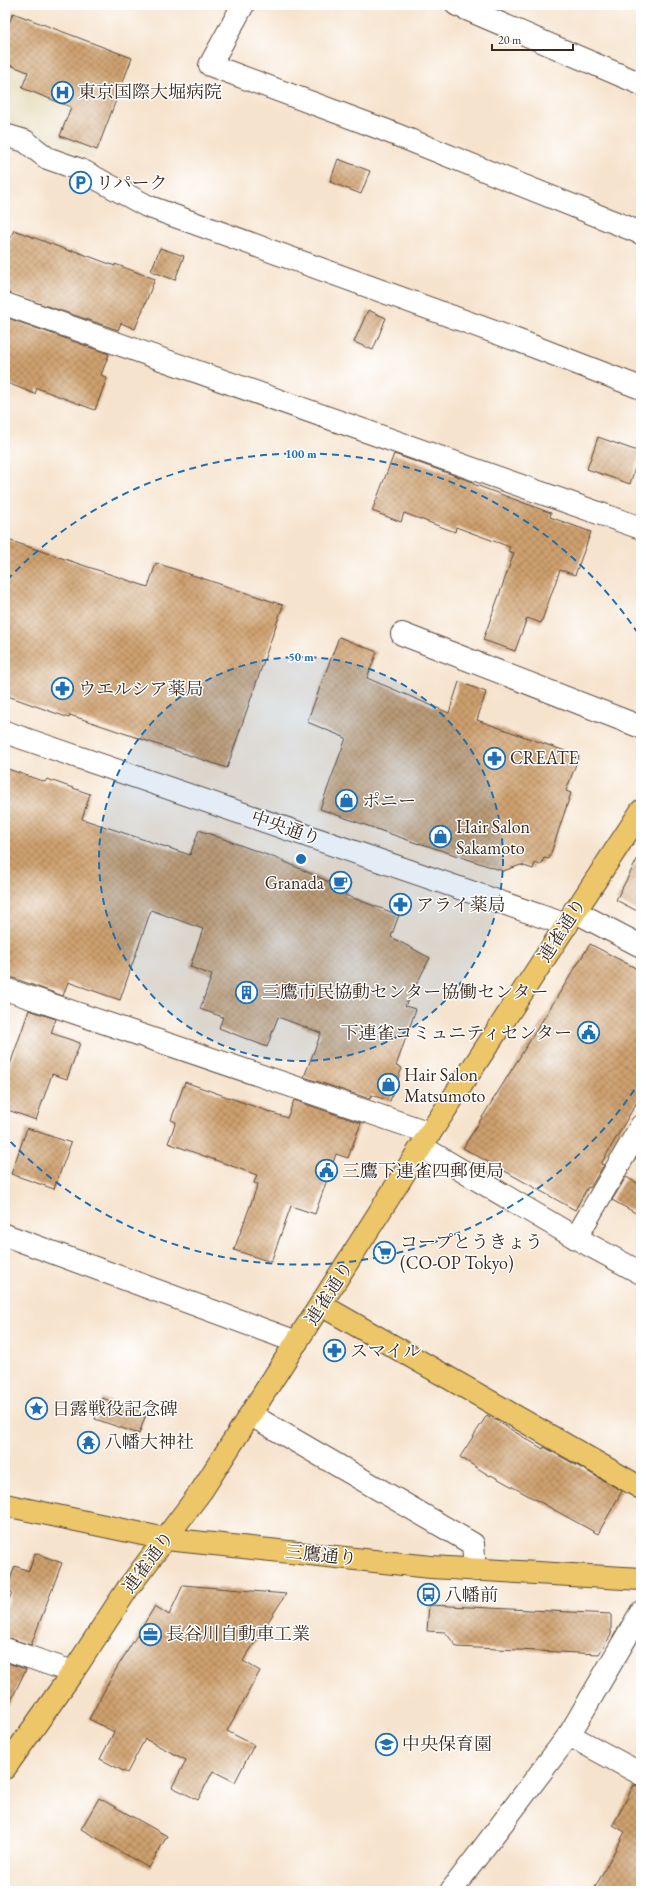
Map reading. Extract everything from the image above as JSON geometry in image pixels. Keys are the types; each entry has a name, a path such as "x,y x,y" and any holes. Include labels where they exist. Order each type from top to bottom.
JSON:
{"main road":[{"name":"連雀通り","path":"5,1768 73,1672 128,1588 202,1490 426,1140 641,811"},
{"path":"321,1305 641,1488"},
{"name":"三鷹通り","path":"5,1504 166,1539 431,1567 641,1578"}],"street":[{"path":"243,5 210,65 382,129 641,233"},
{"path":"457,5 641,84"},
{"path":"5,135 25,141 47,158 81,170 147,206 522,342 641,388"},
{"path":"5,304 641,528"},
{"path":"402,634 641,727"},
{"name":"中央通り","path":"5,732 570,918 641,946"},
{"path":"5,989 426,1140 576,1238 641,1273"},
{"path":"576,1238 641,1126"},
{"path":"5,1235 297,1342"},
{"path":"251,1415 473,1544 475,1570"},
{"path":"451,1891 569,1735 641,1612"},
{"path":"5,1649 73,1672"},
{"path":"569,1735 641,1774"}],"shaded area":[{"name":"東京国際大堀病院","path":"10,9 132,58 93,159 5,126 5,19"}],"building":[{"name":"東京国際大堀病院","path":"13,13 132,58 97,150 60,136 71,107 22,88 28,72 5,63 5,33"},
{"path":"338,159 370,171 361,194 330,182"},
{"path":"14,230 72,252 72,250 155,279 135,329 121,323 118,330 5,292 5,252"},
{"path":"160,248 184,256 175,280 151,271"},
{"path":"368,310 386,318 373,350 354,342"},
{"path":"5,317 109,354 101,375 107,378 95,410 37,388 35,394 5,382"},
{"path":"598,437 640,452 630,484 587,469"},
{"path":"394,454 473,482 473,484 551,513 550,517 591,532 575,575 560,570 541,623 527,618 515,651 483,640 514,553 508,551 510,547 456,527 455,532 404,513 401,522 372,511"},
{"path":"5,539 148,587 156,563 283,605 227,768 70,715 69,718 5,695"},
{"path":"339,637 377,652 367,678 449,713 459,682 486,692 477,720 579,756 566,791 571,793 549,859 544,858 541,865 535,863 533,869 521,865 503,871 419,844 320,809 346,738 307,722"},
{"path":"5,768 45,782 47,779 90,794 82,819 190,855 199,830 281,860 329,882 332,874 351,883 345,895 399,915 391,937 430,958 405,1006 416,1009 396,1066 402,1068 390,1101 371,1095 370,1099 304,1077 321,1033 278,1017 267,1047 219,1028 223,1017 200,1009 212,975 190,967 203,929 151,910 120,1000 68,982 63,996 5,975"},
{"path":"641,852 641,913 616,900"},
{"name":"下連雀コミュニティセンター","path":"590,944 641,971 641,1095 601,1164 604,1165 590,1188 588,1187 575,1210 463,1148"},
{"path":"29,1010 56,1019 51,1033 80,1043 67,1079 52,1074 36,1120 5,1109 5,1079"},
{"path":"185,1082 287,1118 294,1100 361,1123 348,1158 336,1154 315,1214 291,1206 271,1262 234,1250 258,1184 254,1183 257,1175 168,1143 176,1122 171,1120"},
{"path":"27,1128 71,1143 54,1189 11,1174"},
{"path":"626,1177 641,1185 641,1216 612,1200"},
{"path":"102,1398 146,1414 139,1434 95,1419"},
{"path":"487,1415 543,1449 544,1447 622,1491 598,1534 491,1475 490,1476 460,1457"},
{"path":"35,1553 62,1563 31,1645 5,1637 5,1610 12,1592 6,1590 15,1566 29,1571"},
{"path":"183,1585 286,1594 243,1661 260,1671 227,1731 254,1745 235,1782 213,1771 198,1800 172,1787 186,1760 145,1739 127,1773 100,1759 114,1732 89,1719 115,1671 155,1606 169,1615"},
{"path":"429,1605 611,1614 611,1635 599,1654 457,1647 445,1632 427,1631"},
{"path":"5,1662 26,1669 5,1713"},
{"path":"634,1785 641,1786 641,1891 593,1891 625,1832 613,1825"},
{"path":"99,1798 167,1836 149,1868 81,1829"}],"place":[{"name":"東京国際大堀病院","path":"62,92"},
{"name":"リパーク","path":"80,183"},
{"name":"ウエルシア薬局","path":"63,689"},
{"name":"CREATE","path":"495,758"},
{"name":"ポニー","path":"347,801"},
{"name":"Hair Salon Sakamoto","path":"440,837"},
{"name":"Granada","path":"340,883"},
{"name":"アライ薬局","path":"401,905"},
{"name":"三鷹市民協動センター協働センター","path":"247,992"},
{"name":"下連雀コミュニティセンター","path":"588,1033"},
{"name":"Hair Salon Matsumoto","path":"388,1085"},
{"name":"三鷹下連雀四郵便局","path":"326,1171"},
{"name":"コープとうきょう (CO-OP Tokyo)","path":"385,1252"},
{"name":"スマイル","path":"335,1351"},
{"name":"日露戦役記念碑","path":"37,1409"},
{"name":"八幡大神社","path":"89,1442"},
{"name":"八幡前","path":"429,1595"},
{"name":"長谷川自動車工業","path":"150,1634"},
{"name":"中央保育園","path":"386,1744"}]}
